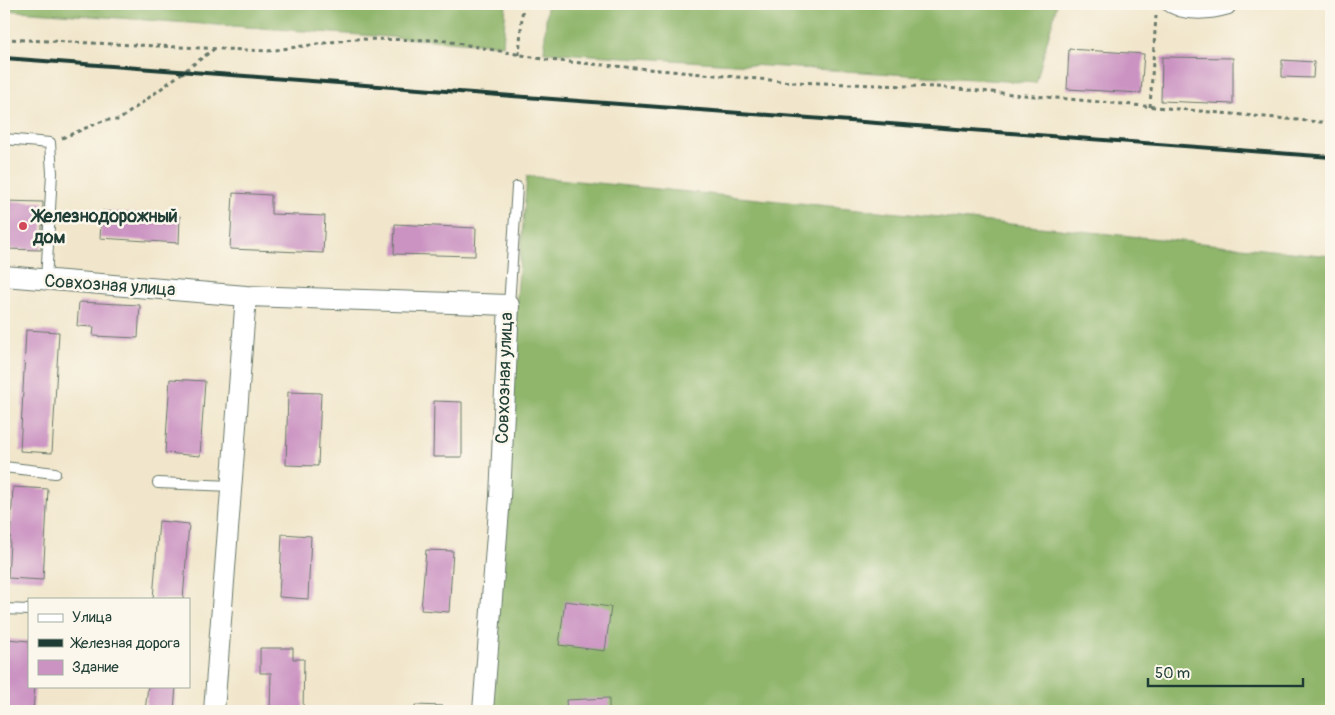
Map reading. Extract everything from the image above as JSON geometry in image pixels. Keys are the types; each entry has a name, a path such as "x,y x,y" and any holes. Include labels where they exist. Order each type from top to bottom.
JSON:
{"street":[{"name":"Совхозная улица","path":"4,276 46,281 246,296 509,305 500,497 483,711"},
{"path":"214,711 246,296"}],"lane":[{"path":"1165,4 1171,8 1190,13 1206,13 1229,9 1233,4"},
{"path":"4,139 50,143 52,172 46,281"},
{"path":"509,305 517,187"},
{"path":"4,467 55,473"},
{"path":"158,483 232,486"},
{"path":"4,609 28,610"}],"path":[{"path":"519,55 523,4"},
{"path":"1150,108 1156,12"},
{"path":"4,39 268,51 353,39 441,40 548,60 792,82 936,87 1331,124"},
{"path":"50,143 105,120 120,120 215,49"}],"green space":[{"path":"4,4 506,4 503,45 4,10"},
{"path":"547,4 1057,4 1036,83 544,52"},
{"path":"1166,4 1233,4 1206,13"},
{"path":"527,176 1331,256 1331,711 486,711 500,497"}],"building":[{"path":"1069,49 1144,54 1141,93 1067,89"},
{"path":"1162,57 1233,58 1233,104 1161,101"},
{"path":"1282,60 1314,62 1313,78 1282,77"},
{"path":"233,193 271,195 271,214 325,216 323,253 230,249"},
{"name":"Железнодорожный дом","path":"4,201 43,202 41,250 4,249"},
{"path":"102,211 180,216 179,243 100,238"},
{"path":"395,224 476,228 475,256 394,254"},
{"path":"79,302 140,305 138,338 93,336 94,327 77,326"},
{"path":"26,330 59,332 52,453 20,451"},
{"path":"170,379 205,381 200,456 165,453"},
{"path":"288,392 321,393 318,466 286,465"},
{"path":"434,401 462,402 462,457 433,457"},
{"path":"13,487 48,489 43,580 8,578"},
{"path":"159,521 189,524 183,598 153,598"},
{"path":"282,534 311,536 308,599 279,597"},
{"path":"426,550 453,551 449,612 421,610"},
{"path":"565,601 611,607 605,651 559,645"},
{"path":"7,639 28,641 28,688 35,688 33,711 4,711"},
{"path":"260,648 293,648 293,659 304,659 303,711 270,711 271,673 260,673"},
{"path":"148,688 176,688 174,711 145,711"},
{"path":"609,698 609,711 567,711 566,700"},
{"path":"415,705 443,706 443,711 415,711"}],"railway":[{"path":"4,58 1331,157"}],"place":[{"name":"Железнодорожный дом","path":"23,226"}]}
